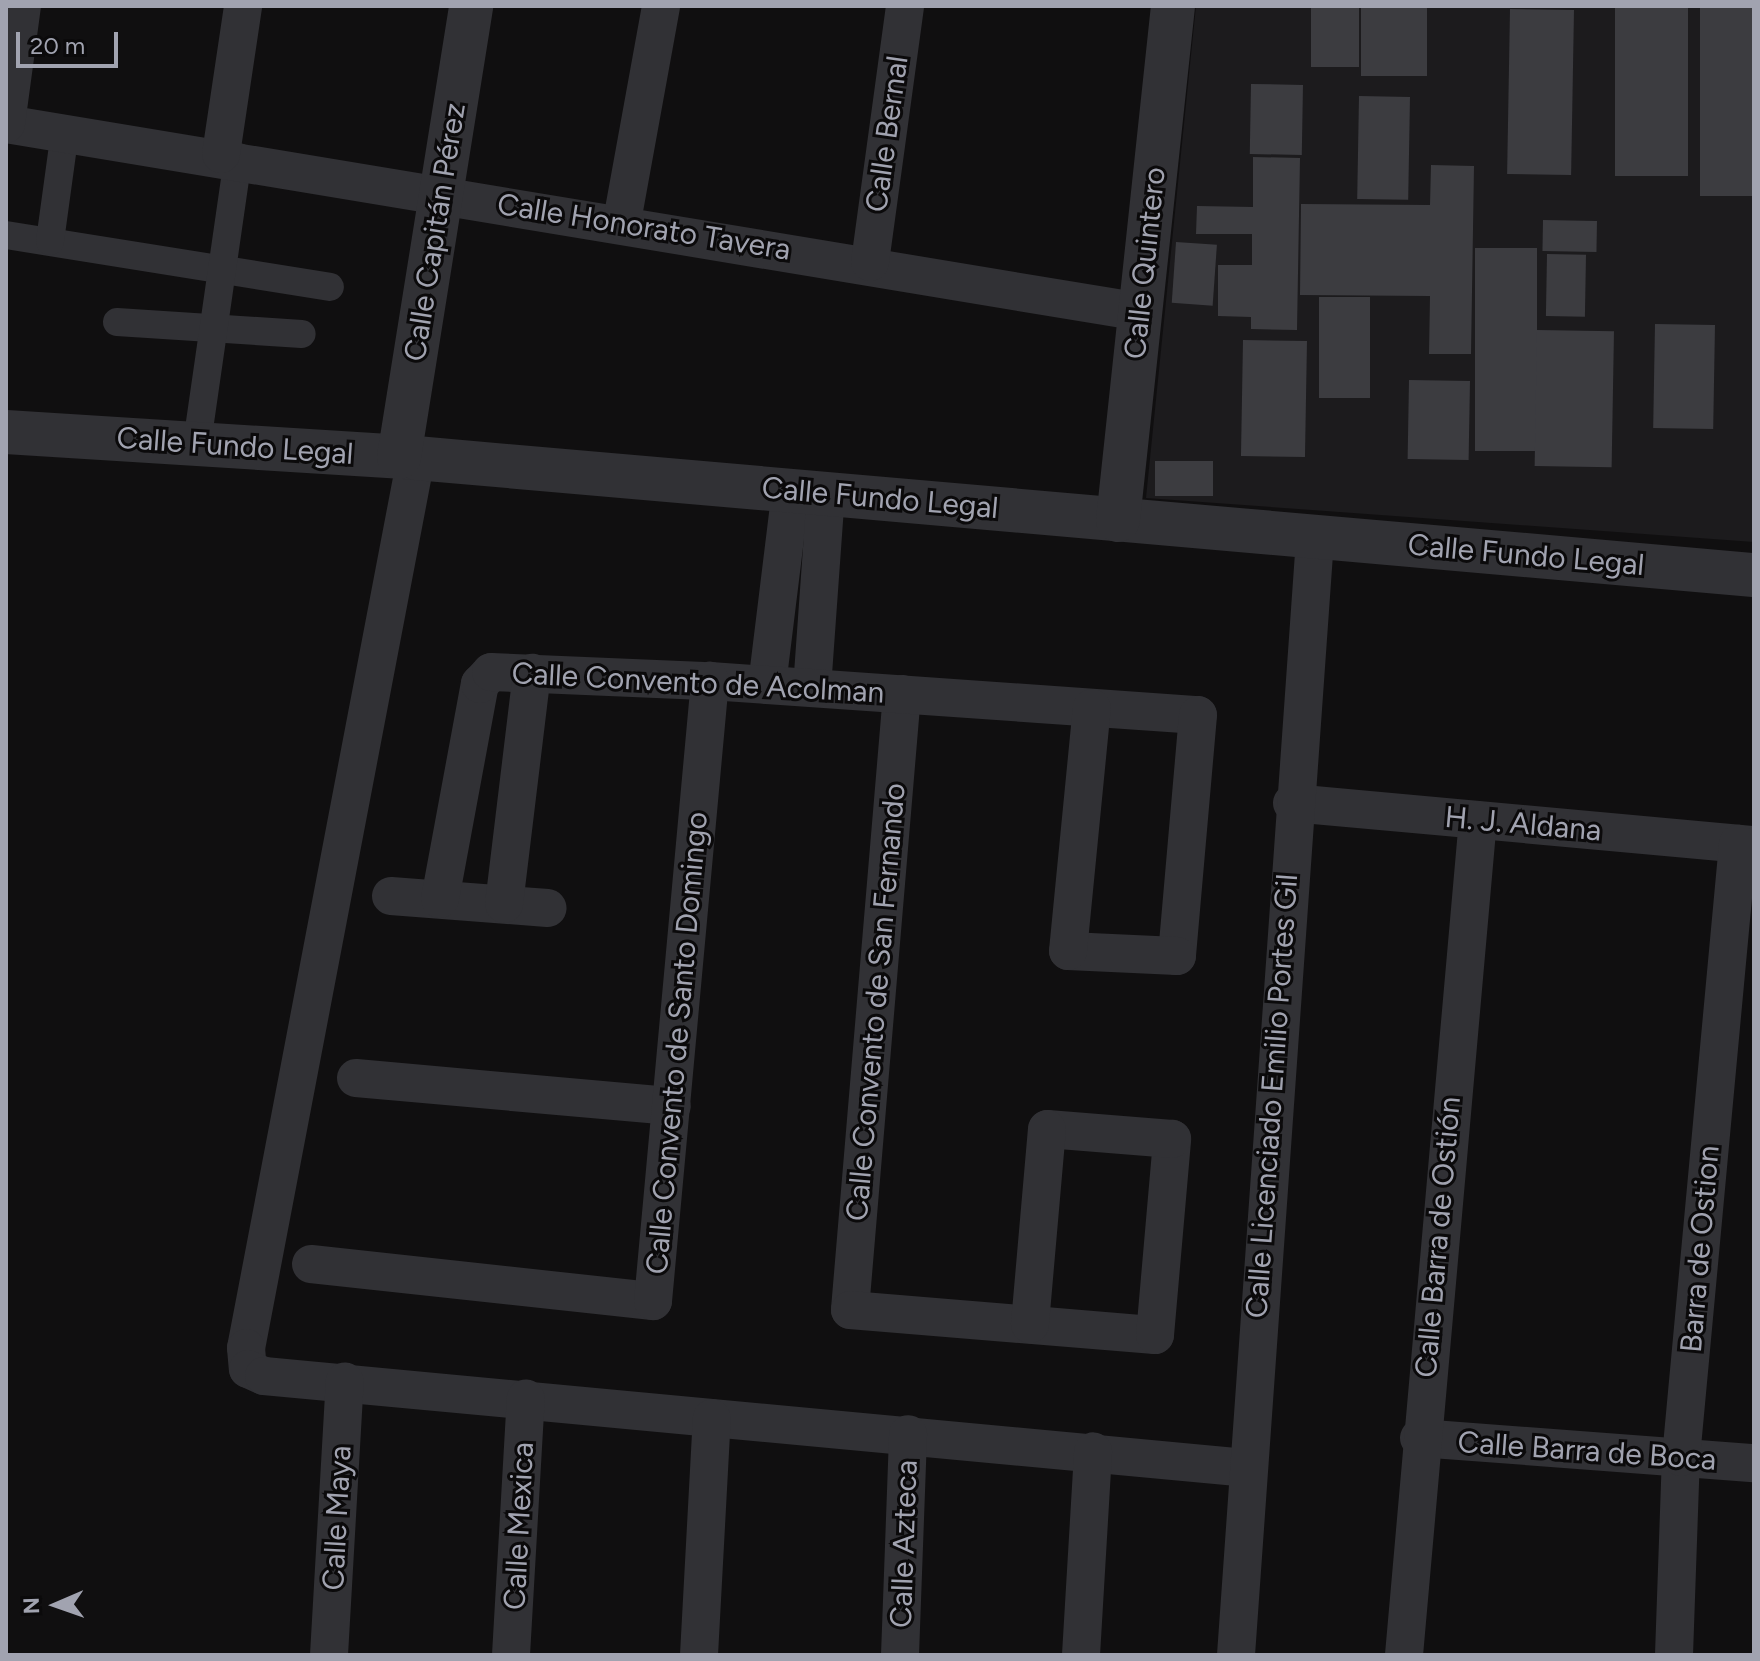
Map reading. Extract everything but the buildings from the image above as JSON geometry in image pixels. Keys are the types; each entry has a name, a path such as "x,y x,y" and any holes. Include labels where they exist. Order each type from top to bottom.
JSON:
{"street":[{"path":"6,124 22,6"},
{"path":"197,443 222,270 243,6"},
{"name":"Calle Capitán Pérez","path":"408,458 441,196 471,6"},
{"path":"622,221 661,6"},
{"name":"Calle Bernal","path":"870,262 905,6"},
{"name":"Calle Quintero","path":"1118,520 1173,6"},
{"name":"Calle Honorato Tavera","path":"6,124 229,156 441,196 622,221 870,262 1140,312"},
{"path":"50,241 65,132"},
{"path":"6,235 330,287"},
{"path":"117,322 302,334"},
{"name":"Calle Fundo Legal","path":"6,432 408,458 1754,575"},
{"path":"408,458 246,1348 248,1369 264,1376 1093,1451 1246,1468"},
{"path":"767,685 808,491"},
{"path":"808,491 812,688"},
{"name":"Calle Licenciado Emilio Portes Gil","path":"1236,1655 1292,803 1315,538"},
{"name":"Calle Convento de Acolman","path":"440,899 480,684 491,672 710,681 1198,715 1177,956 1068,951 1092,708"},
{"path":"504,904 532,673"},
{"name":"Calle Convento de Santo Domingo","path":"311,1264 653,1301 710,681"},
{"name":"Calle Convento de San Fernando","path":"902,694 850,1310 1030,1324"},
{"name":"H. J. Aldana","path":"1292,803 1746,844"},
{"name":"Calle Barra de Ostión","path":"1404,1655 1419,1438 1478,820"},
{"name":"Barra de Ostion","path":"1674,1655 1681,1457 1746,844"},
{"path":"391,896 548,908"},
{"path":"356,1078 672,1106"},
{"path":"1047,1129 1172,1139 1155,1335 1030,1324 1047,1129"},
{"name":"Calle Maya","path":"329,1655 345,1381"},
{"name":"Calle Mexica","path":"511,1655 526,1398"},
{"path":"699,1655 712,1418"},
{"name":"Calle Azteca","path":"900,1655 908,1434"},
{"name":"Calle Barra de Boca","path":"1419,1438 1754,1463"},
{"path":"1081,1655 1093,1451"}],"shaded area":[{"path":"1196,6 1754,6 1754,542 1146,498"}]}
